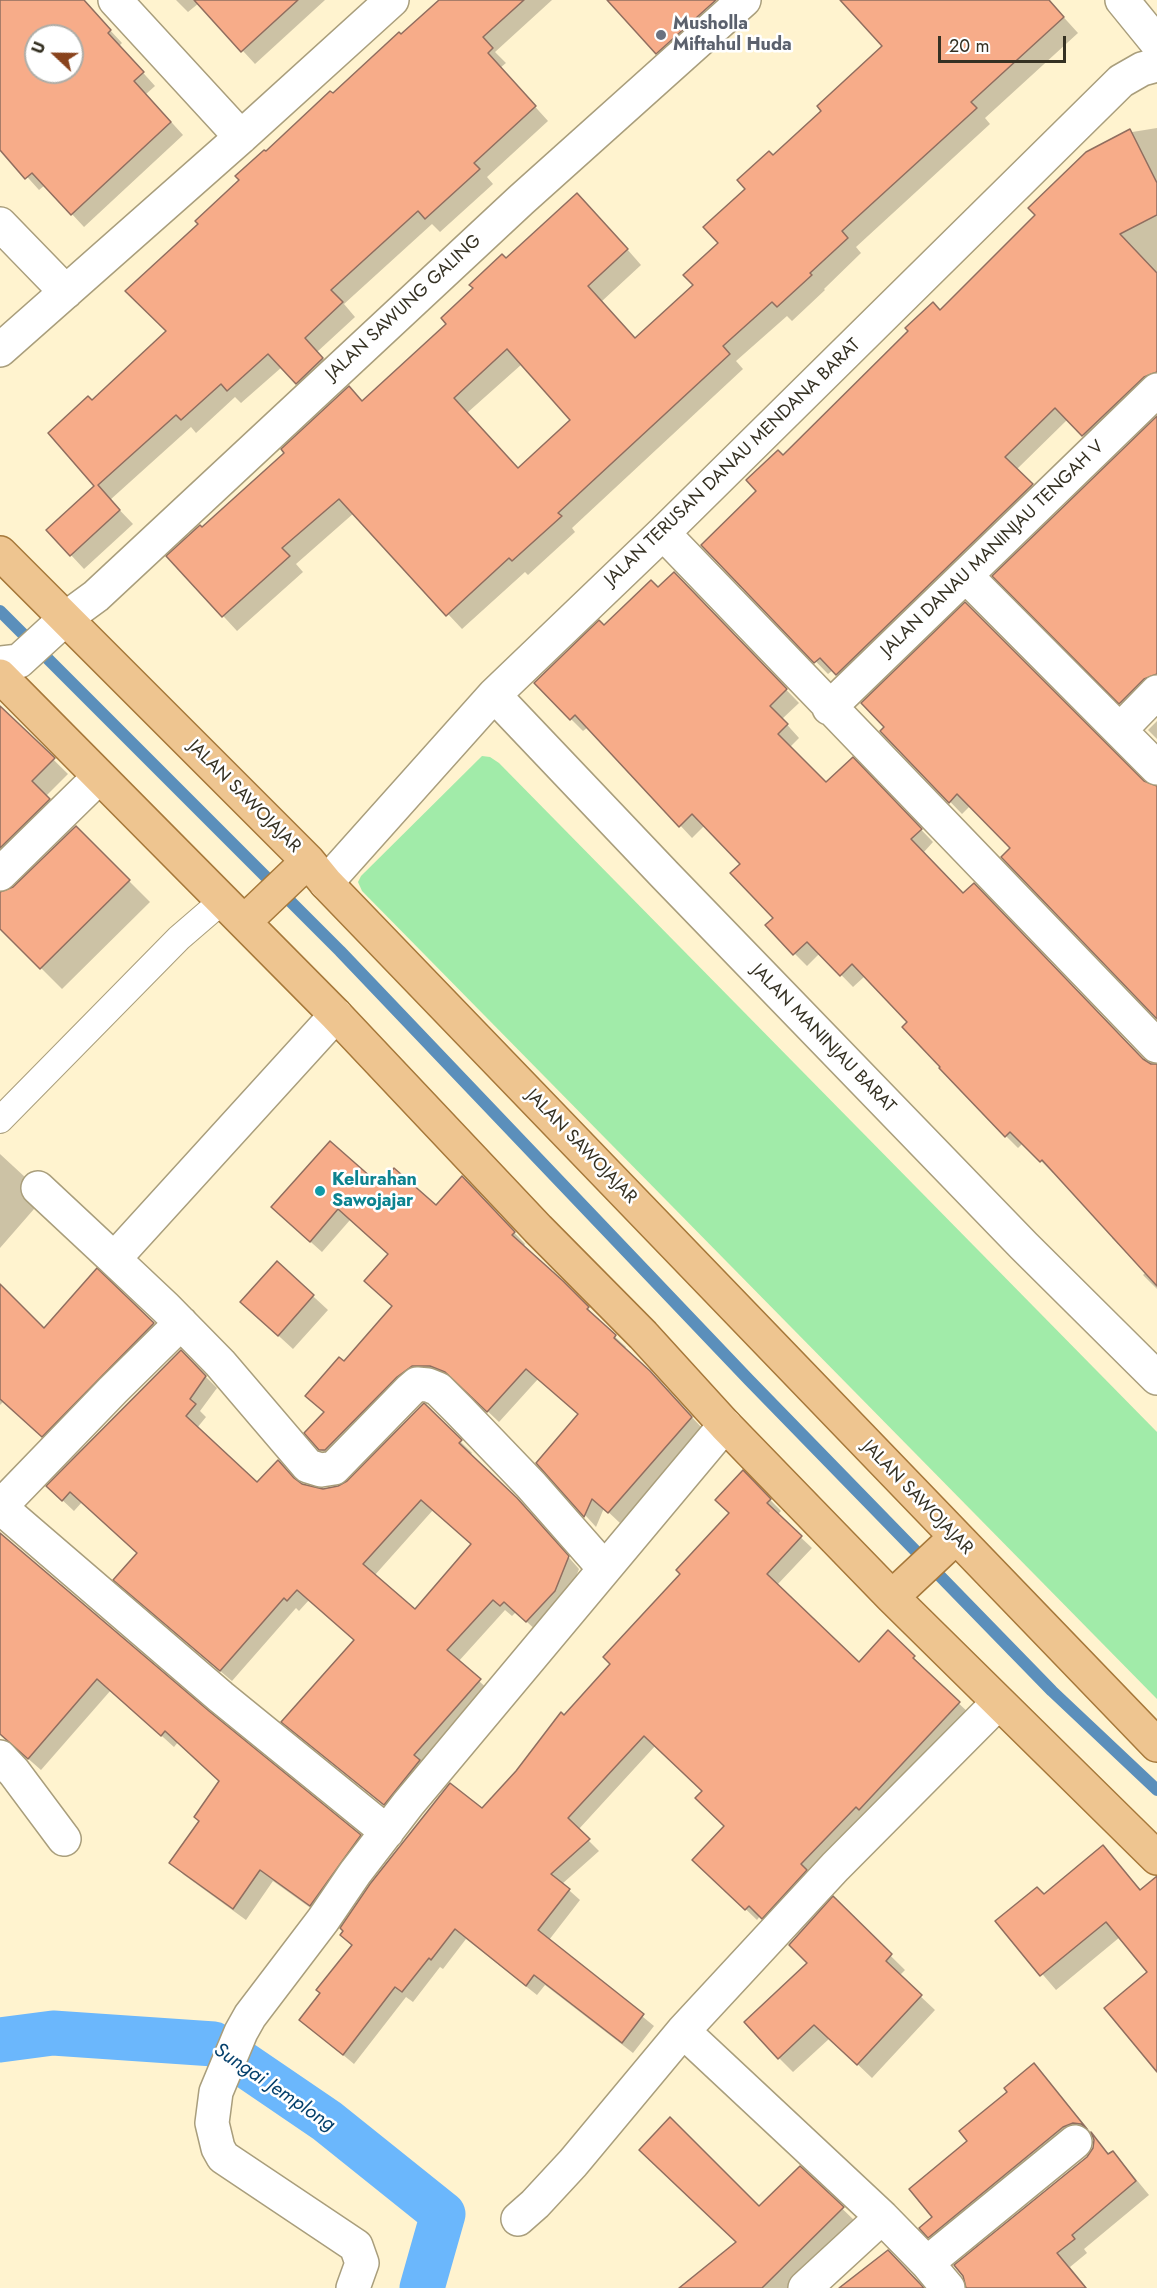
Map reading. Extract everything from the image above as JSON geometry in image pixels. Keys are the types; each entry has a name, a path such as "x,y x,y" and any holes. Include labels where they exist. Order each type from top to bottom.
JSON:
{"main road":[{"name":"JALAN SAWOJAJAR","path":"0,554 61,624 317,872 947,1545 1157,1745"},
{"path":"6,667 98,778 253,903 336,1015 538,1229 643,1335 725,1425 903,1587 998,1703 1157,1858"},
{"path":"253,903 317,872"},
{"path":"903,1587 947,1545"}],"street":[{"path":"115,0 241,137"},
{"path":"0,350 392,0"},
{"name":"JALAN SAWUNG GALING","path":"6,667 96,596 521,200 744,0"},
{"path":"1122,0 1157,43"},
{"name":"JALAN TERUSAN DANAU MENDANA BARAT","path":"317,872 494,695 663,533 1121,81 1142,69 1157,65"},
{"path":"0,224 66,292"},
{"name":"JALAN DANAU MANINJAU TENGAH V","path":"829,708 1157,390"},
{"path":"663,533 829,708 1157,1046"},
{"path":"966,576 1157,768"},
{"path":"1120,730 1157,692"},
{"name":"JALAN MANINJAU BARAT","path":"494,695 885,1103 1157,1378"},
{"path":"0,874 98,778"},
{"path":"114,1259 336,1015"},
{"path":"38,1188 181,1323 220,1363 308,1466 321,1470 334,1468 417,1384 428,1385 438,1389 531,1485 604,1568"},
{"path":"181,1323 0,1507 221,1697 387,1832"},
{"path":"353,2288 362,2263 356,2246 223,2157 212,2123 216,2092 241,2032 250,2016 323,1920 355,1873 446,1756 725,1425"},
{"path":"518,2219 565,2171 683,2031 836,1867 998,1703"},
{"path":"0,1757 14,1772 64,1839"},
{"path":"683,2031 882,2217 948,2288"},
{"path":"927,2263 1075,2142"},
{"path":"805,2288 882,2217"}],"lane":[{"path":"0,1120 179,938 253,903"}],"green space":[{"path":"482,756 490,757 499,763 1157,1432 1157,1699 362,891 358,882 361,876"}],"building":[{"path":"0,0 84,0 111,30 108,33 144,72 134,81 171,122 71,215 32,173 25,179 0,150"},
{"path":"194,0 298,0 241,52"},
{"path":"439,0 524,0 483,37 493,48 488,53 536,106 474,163 480,169 425,219 418,211 331,290 343,302 305,338 323,358 296,384 268,354 227,391 221,384 181,420 176,415 98,485 120,510 70,556 46,530 94,486 48,433 88,396 92,400 166,331 125,291 198,224 195,221 239,180 235,176 264,150 266,151 330,91 333,93 399,32 401,34"},
{"name":"Musholla Miftahul Huda","path":"607,0 716,0 656,54"},
{"path":"840,0 1049,0 1064,17 971,102 977,108 842,231 848,238 810,273 812,275 777,307 772,302 723,346 730,354 558,513 562,516 512,561 509,558 446,616 339,499 282,548 290,556 222,617 166,556 200,525 202,527 284,453 281,449 349,386 362,401 446,324 441,318 473,288 469,285 502,254 506,258 577,193 628,249 588,286 635,338 693,285 683,275 718,243 703,227 745,189 737,180 769,151 773,155 821,111 817,106 882,46","holes":["507,349 570,420 518,468 454,398"]},
{"path":"1130,129 1157,183 1157,215 1120,234 1157,273 1157,372 1144,377 1082,436 1055,408 1005,457 1033,484 836,675 820,658 814,663 701,545 756,491 746,480 778,450 783,455 908,331 905,328 933,302 940,310 1035,215 1028,208 1086,152"},
{"path":"1157,416 1157,674 1144,679 1119,704 992,576"},
{"path":"674,572 787,689 770,706 788,724 778,734 826,782 853,757 922,829 911,839 963,893 974,883 1143,1059 1151,1064 1157,1064 1157,1286 1042,1160 1040,1162 1010,1132 1005,1137 939,1068 902,1027 907,1022 852,964 840,976 807,942 793,955 765,925 773,918 730,873 740,864 692,814 679,827 575,715 570,720 534,683 599,620 604,625 651,580 658,587"},
{"path":"965,602 1144,781 1157,786 1157,1019 1001,857 1010,848 957,794 949,803 880,731 884,727 861,703"},
{"path":"0,706 55,758 32,781 50,799 0,848"},
{"path":"76,826 130,880 40,969 0,929 0,892 13,887"},
{"path":"330,1141 380,1185 394,1168 436,1205 462,1176 515,1232 512,1235 589,1307 587,1309 616,1335 614,1338 650,1371 692,1417 608,1513 592,1499 584,1517 536,1463 578,1414 526,1369 487,1412 445,1372 430,1366 412,1366 397,1377 325,1450 319,1450 304,1433 324,1412 305,1396 339,1357 344,1361 392,1306 364,1281 388,1254 338,1209 310,1242 271,1207"},
{"path":"277,1261 314,1295 278,1336 240,1302"},
{"path":"97,1268 154,1323 42,1437 0,1399 0,1284 44,1328"},
{"path":"181,1350 206,1376 190,1399 196,1404 186,1416 257,1482 278,1460 302,1484 323,1489 338,1486 347,1481 424,1403 462,1440 459,1443 517,1498 569,1556 555,1591 526,1622 504,1602 500,1606 493,1600 447,1650 481,1679 414,1755 420,1760 384,1805 281,1722 354,1640 297,1590 287,1601 284,1598 220,1671 113,1580 137,1553 70,1492 62,1501 46,1486","holes":["421,1500 471,1544 415,1609 363,1564"]},
{"path":"743,1470 771,1499 767,1503 802,1536 767,1574 859,1662 888,1630 915,1656 913,1658 960,1702 859,1810 856,1807 801,1864 807,1870 762,1919 749,1906 745,1910 692,1860 724,1826 695,1798 702,1791 644,1736 568,1818 590,1839 551,1874 570,1889 538,1930 644,2014 622,2043 534,1975 526,1986 455,1929 402,1992 395,1987 343,2055 299,2020 320,1993 316,1990 352,1945 340,1935 343,1931 340,1928 370,1884 450,1783 482,1808 516,1771 561,1712 564,1715 610,1664 603,1657 680,1574 676,1570 729,1513 715,1500"},
{"path":"0,1533 209,1711 361,1835 310,1906 260,1870 233,1909 169,1863 199,1821 194,1817 219,1781 165,1731 161,1736 97,1679 28,1759 0,1734"},
{"path":"1103,1845 1140,1890 1157,1876 1157,2072 1104,2008 1147,1972 1106,1922 1040,1976 995,1921 1037,1887 1044,1894"},
{"path":"833,1896 892,1954 886,1961 922,1995 857,2065 814,2025 778,2059 744,2022 807,1963 789,1945"},
{"path":"1034,2063 1087,2129 1081,2124 1073,2123 1063,2127 928,2238 919,2228 932,2217 909,2189 967,2141 959,2131 1007,2092 1004,2088"},
{"path":"670,2117 759,2206 800,2166 844,2207 762,2288 679,2288 736,2242 639,2150"},
{"path":"1091,2132 1108,2154 1113,2151 1136,2181 1072,2235 1075,2239 1057,2253 1086,2288 966,2288 963,2276 954,2265 1087,2157 1093,2148 1094,2140"},
{"path":"888,2250 924,2288 839,2288"}],"waterway":[{"path":"0,611 340,951 749,1380 1052,1691 1157,1790"},
{"name":"Sungai Jemplong","path":"0,2040 53,2033 214,2044 327,2121 443,2214 422,2288"}],"place":[{"name":"Musholla Miftahul Huda","path":"661,35"},
{"name":"Kelurahan Sawojajar","path":"320,1191"}]}
